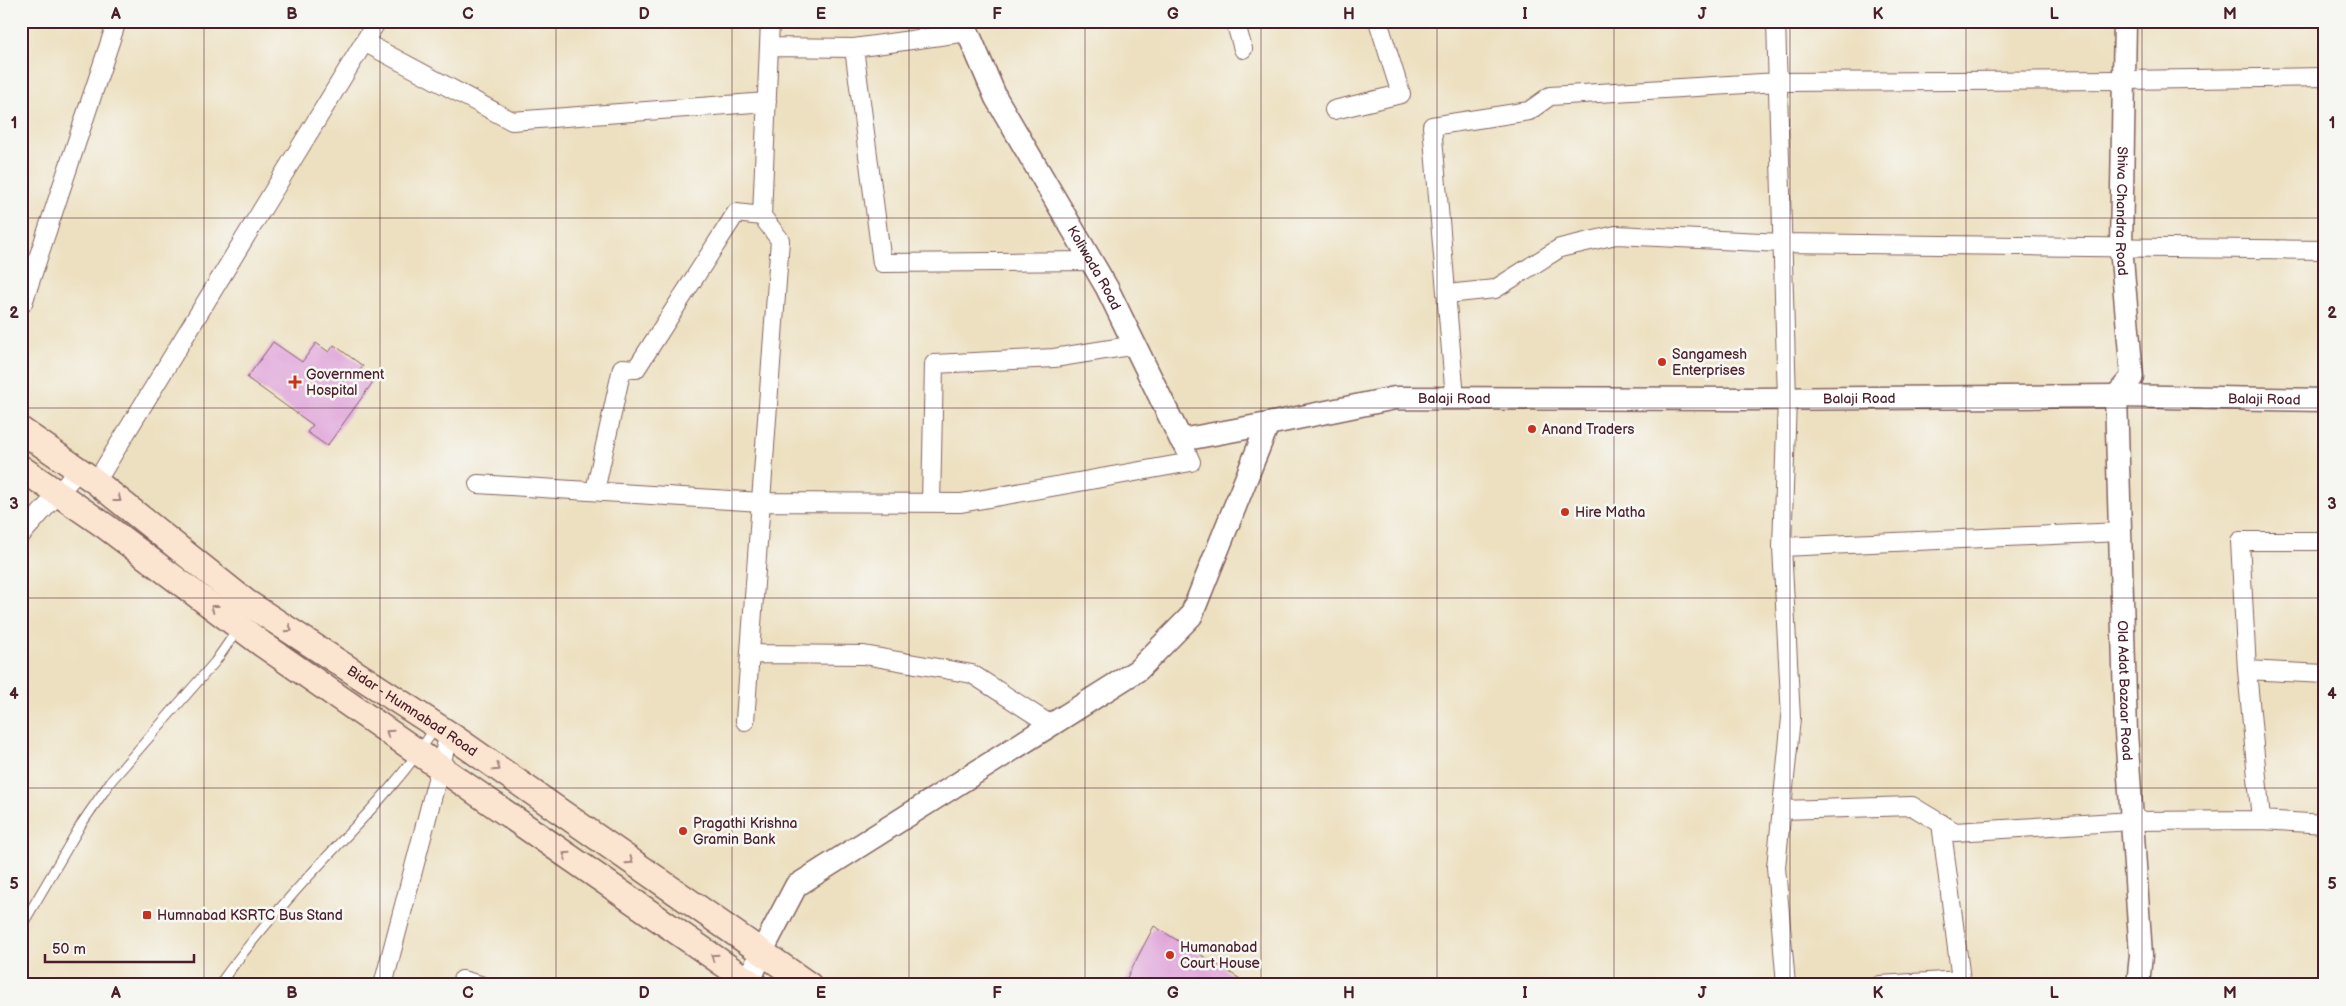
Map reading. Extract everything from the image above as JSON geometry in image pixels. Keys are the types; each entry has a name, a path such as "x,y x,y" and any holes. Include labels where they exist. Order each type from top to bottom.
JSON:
{"main road":[{"name":"Bidar - Humnabad Road","path":"21,430 88,476 247,617 419,754 751,984"},
{"name":"Bidar - Humnabad Road","path":"21,468 247,617 443,730 809,985"}],"street":[{"path":"21,302 23,303 117,21"},
{"path":"21,534 58,493 88,476 377,21"},
{"path":"745,721 780,240 762,216 770,21"},
{"path":"1235,21 1243,49"},
{"path":"1334,110 1400,94 1378,21"},
{"path":"1776,21 1787,399 1782,546 1792,718 1776,867 1786,985"},
{"name":"Shiva Chandra Road","path":"2116,396 2132,377 2122,247 2125,21"},
{"path":"769,47 854,48 966,27"},
{"name":"Koliwada Road","path":"966,27 996,98 1107,288 1182,440"},
{"path":"364,42 512,121 767,102"},
{"path":"854,48 882,263 1091,261"},
{"path":"1455,398 1432,126 1529,111 1550,96 1778,82 2325,77"},
{"path":"595,492 622,368 636,369 736,213 762,216"},
{"path":"1447,294 1495,289 1560,248 1616,235 1782,243 2325,250"},
{"path":"931,503 934,364 1054,358 1136,346"},
{"name":"Balaji Road","path":"1268,424 1395,398 1787,399 2116,396 2325,400"},
{"name":"Old Adat Bazaar Road","path":"2116,396 2126,722 2141,955 2138,985"},
{"path":"478,484 761,502 961,503 1191,462 1182,440 1268,424"},
{"path":"751,984 761,953 796,886 1138,670 1191,616 1268,424"},
{"path":"1782,546 2120,532"},
{"path":"2261,820 2247,670 2240,541 2325,540"},
{"path":"750,654 864,655 972,674 1051,725"},
{"path":"2247,670 2325,674"},
{"path":"383,985 440,769 443,730"},
{"path":"1782,810 1912,806 1955,832 2132,822 2261,820 2325,824"},
{"path":"1880,985 1961,980 1941,823"},
{"path":"462,980 480,985"}],"lane":[{"path":"21,926 82,823 111,781 215,662 247,617"},
{"path":"219,985 291,896 359,825 419,754 443,730"}],"building":[{"path":"273,342 302,362 316,343 329,352 334,345 363,366 359,372 373,382 327,446 307,432 313,425 247,378"},
{"name":"Humanabad Court House","path":"1154,926 1250,985 1123,985"}],"place":[{"name":"Sangamesh Enterprises","path":"1662,362"},
{"name":"Government Hospital","path":"295,382"},
{"name":"Anand Traders","path":"1532,429"},
{"name":"Hire Matha","path":"1565,512"},
{"name":"Pragathi Krishna Gramin Bank","path":"683,831"},
{"name":"Humnabad KSRTC Bus Stand","path":"147,915"},
{"name":"Humanabad Court House","path":"1170,955"}]}
